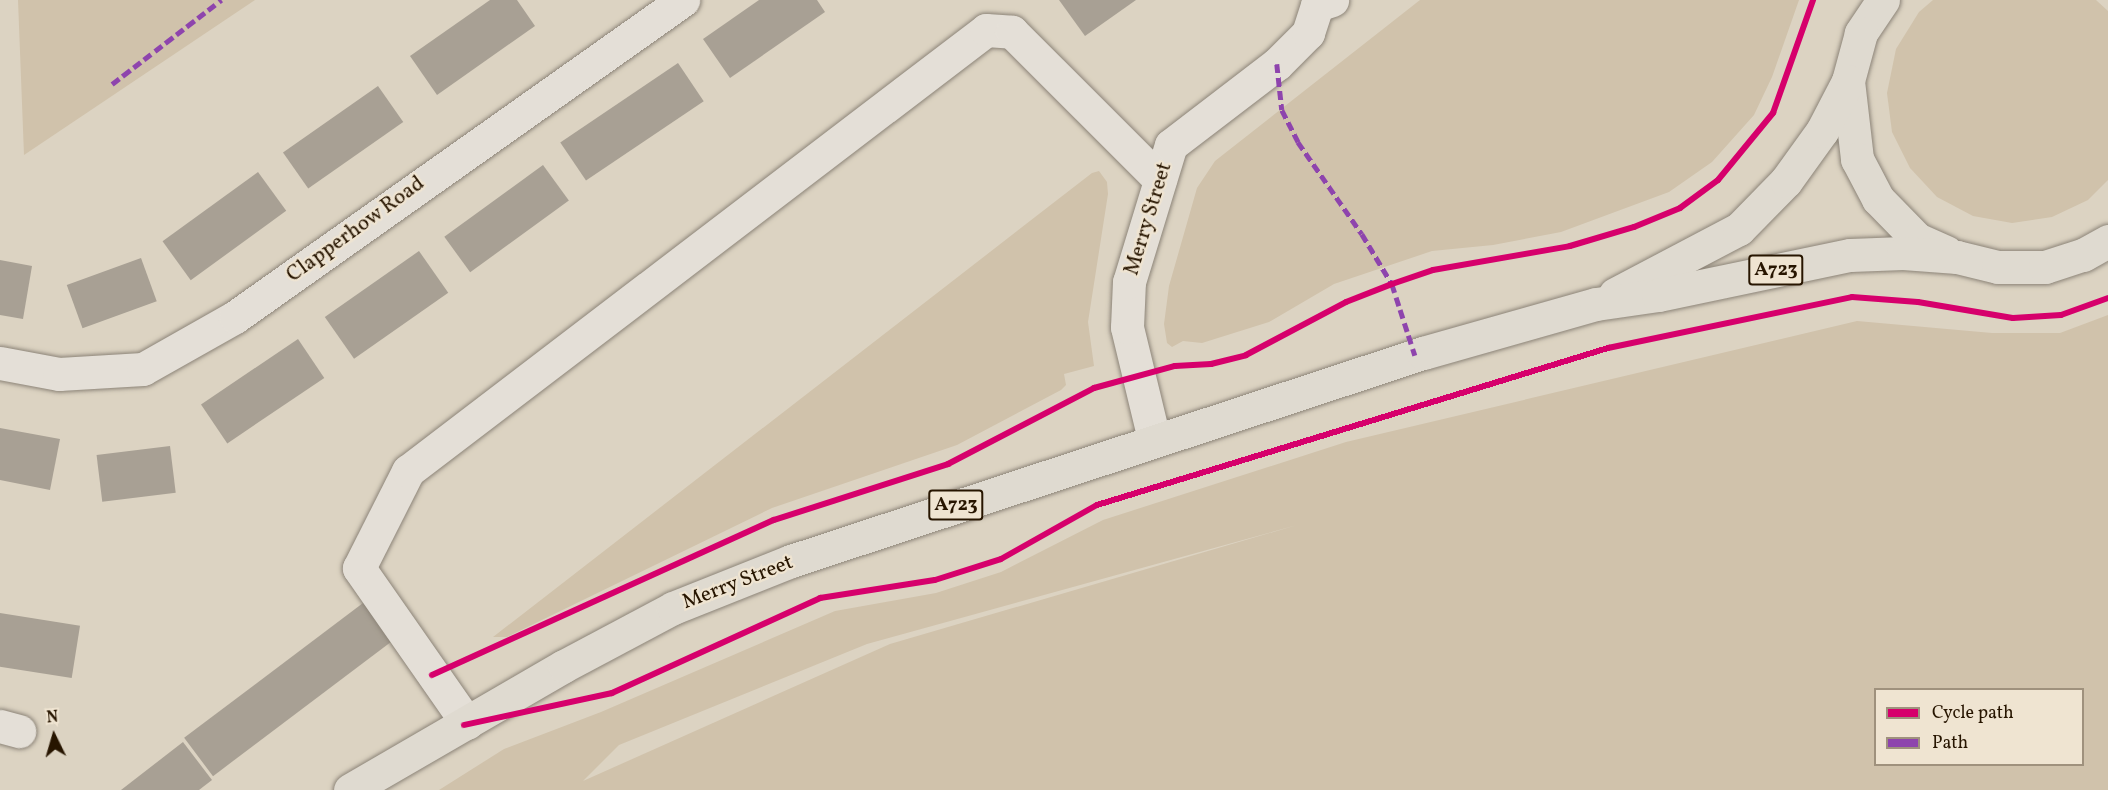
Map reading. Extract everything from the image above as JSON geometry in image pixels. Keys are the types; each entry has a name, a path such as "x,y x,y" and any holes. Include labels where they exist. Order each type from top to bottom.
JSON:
{"main road":[{"name":"A723","path":"1596,304 1739,230 1786,181 1822,131 1848,81 1862,33 1883,0"},
{"name":"A723","path":"1848,81 1857,159 1878,200 1917,239 1957,257"},
{"name":"A723","path":"1596,304 1658,295 1850,255 1903,253 1957,257 1998,267 2045,267 2083,255 2108,241"},
{"name":"Merry Street","path":"350,790 673,608 791,561 1154,439 1423,353 1596,304"}],"street":[{"name":"Clapperhow Road","path":"0,363 59,374 142,369 235,317 683,0"},
{"name":"Merry Street","path":"1154,439 1126,327 1129,282 1171,145 1277,64 1308,33 1322,2"},
{"path":"467,723 359,568 408,471 986,30 1012,32 1160,180"}],"shaded area":[{"path":"18,0 255,0 24,155"},
{"path":"1420,0 1799,0 1772,77 1754,115 1712,162 1669,192 1561,232 1493,245 1432,251 1334,284 1269,322 1202,343 1183,341 1172,347 1167,343 1164,324 1169,286 1197,188 1215,161"},
{"path":"1933,0 2096,0 2108,11 2108,180 2088,200 2052,217 2012,223 1973,216 1937,197 1910,168 1892,132 1887,93 1896,49 1919,12"},
{"path":"1099,171 1107,182 1108,194 1088,322 1094,366 1064,374 1066,385 1061,390 957,445 772,508 507,637 493,637 1092,173"},
{"path":"2108,315 2108,790 439,790 504,749 601,712 835,611 936,593 1001,572 1103,520 1346,442 1857,321 1992,333 2060,333","holes":["1297,525 890,644 583,781 619,745 867,644"]}],"building":[{"path":"490,0 517,0 535,26 437,95 410,56"},
{"path":"759,0 817,0 825,12 730,78 703,39"},
{"path":"1059,0 1136,0 1085,36"},
{"path":"678,63 704,101 586,181 560,142"},
{"path":"378,86 403,122 308,189 283,153"},
{"path":"543,165 569,201 470,272 444,237"},
{"path":"258,172 286,211 191,280 163,241"},
{"path":"419,251 448,293 354,359 325,317"},
{"path":"141,258 157,301 82,328 67,285"},
{"path":"0,260 32,266 23,319 0,315"},
{"path":"298,339 324,378 227,443 201,404"},
{"path":"0,428 60,439 50,490 0,480"},
{"path":"170,446 176,493 102,502 97,455"},
{"path":"367,600 396,638 213,776 184,738"},
{"path":"0,613 80,626 72,678 0,667"},
{"path":"183,742 212,780 199,790 121,790"}],"marked path":[{"path":"112,84 221,0"},
{"path":"1277,64 1282,110 1298,142 1362,234 1392,284 1415,355"}],"cycle path":[{"path":"432,675 774,520 948,464 1094,388 1175,366 1211,364 1246,355 1346,302 1433,270 1570,246 1634,227 1680,208 1718,180 1773,113 1813,0"},
{"path":"464,725 612,693 820,598 935,580 1001,559 1097,505 1608,348 1852,297 1918,302 2013,318 2061,315 2108,298"}]}
